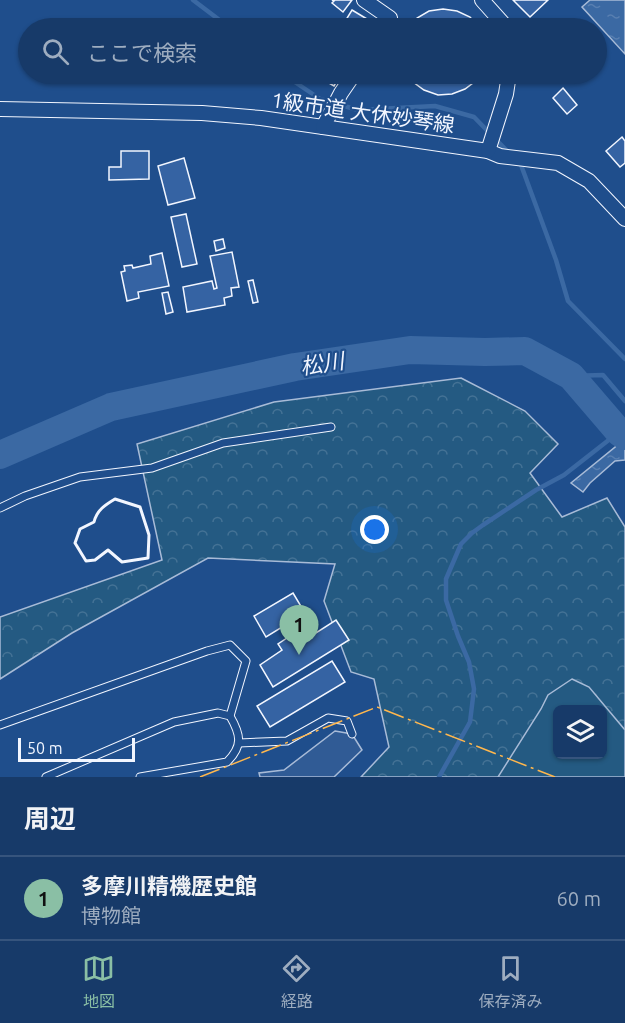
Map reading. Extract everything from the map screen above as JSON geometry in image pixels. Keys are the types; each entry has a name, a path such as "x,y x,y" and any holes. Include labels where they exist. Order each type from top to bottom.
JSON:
{"street":[{"path":"364,0 390,18"},
{"path":"482,0 498,18"},
{"path":"323,127 348,84"},
{"path":"493,150 508,84"},
{"name":"1級市道 大休妙琴線","path":"0,109 202,113 261,118 493,150 558,163 588,181 625,219"}],"lane":[{"path":"0,508 25,496 80,477 152,468 223,442 331,428"},
{"path":"0,725 207,651 230,645 246,661 230,716 237,729 239,742 236,753 227,762 140,777"},
{"path":"46,777 174,722 218,713 230,716"},
{"path":"239,742 287,741 328,718 347,721 352,734"}],"green space":[{"path":"461,378 525,411 558,444 530,473 562,517 607,498 625,527 625,777 361,777 389,747 374,679 351,672 324,601 335,564 208,558 72,633 0,679 0,617 162,560 137,444 274,402"},
{"path":"572,679 589,687 604,705 553,705 553,759 607,759 607,708 625,730 625,777 498,777 548,695"}],"shaded area":[{"path":"335,731 352,734 362,750 334,777 260,777 259,773 284,770"}],"water":[{"path":"590,0 625,0 625,54 607,34 607,18 592,18 582,7"},
{"path":"625,439 625,460 615,461 583,492 571,483"}],"building":[{"path":"332,0 352,0 343,12 332,3 334,1"},
{"path":"513,0 548,0 530,17"},
{"path":"443,9 457,11 471,18 417,18 429,11"},
{"path":"352,10 365,18 347,18"},
{"path":"416,84 472,84 452,94 438,95"},
{"path":"563,88 577,105 567,114 553,98"},
{"path":"622,137 625,141 625,163 620,167 606,151"},
{"path":"121,151 149,151 149,179 109,180 109,167 121,167"},
{"path":"184,158 195,198 168,205 158,166"},
{"path":"186,214 197,264 182,267 171,217"},
{"path":"223,239 225,248 216,251 214,241"},
{"path":"232,252 239,287 231,288 232,296 224,298 225,305 187,312 183,287 212,281 214,289 217,288 210,256"},
{"path":"162,253 169,286 138,292 139,298 127,301 121,272 125,271 124,266 132,265 133,268 151,264 150,256"},
{"path":"253,280 258,302 253,303 248,281"},
{"path":"168,292 173,312 166,314 162,293"},
{"path":"293,593 305,613 266,637 254,616"},
{"path":"336,620 349,640 273,687 260,665 282,650 278,644 299,630 305,640"},
{"path":"332,661 345,682 270,727 257,706"}],"waterway":[{"path":"193,0 217,18"},
{"path":"298,84 320,99 358,110 435,106 474,117 510,154"},
{"path":"518,163 521,165 556,260 568,301 625,359"},
{"name":"松川","path":"0,455 111,407 295,367 410,350 525,351 571,376 625,436"},
{"path":"571,376 603,375 625,401"},
{"path":"439,777 470,722 474,689 469,662 446,600 446,579 461,544 483,525 536,490 564,475 619,432"}],"wall":[{"path":"115,499 140,507 149,535 148,558 122,562 108,550 95,560 86,561 75,543 80,529 94,522 99,511 115,499"}],"power":[{"path":"200,777 377,707 555,777"}],"place":[{"name":"多摩川精機歴史館","path":"299,655"}]}
